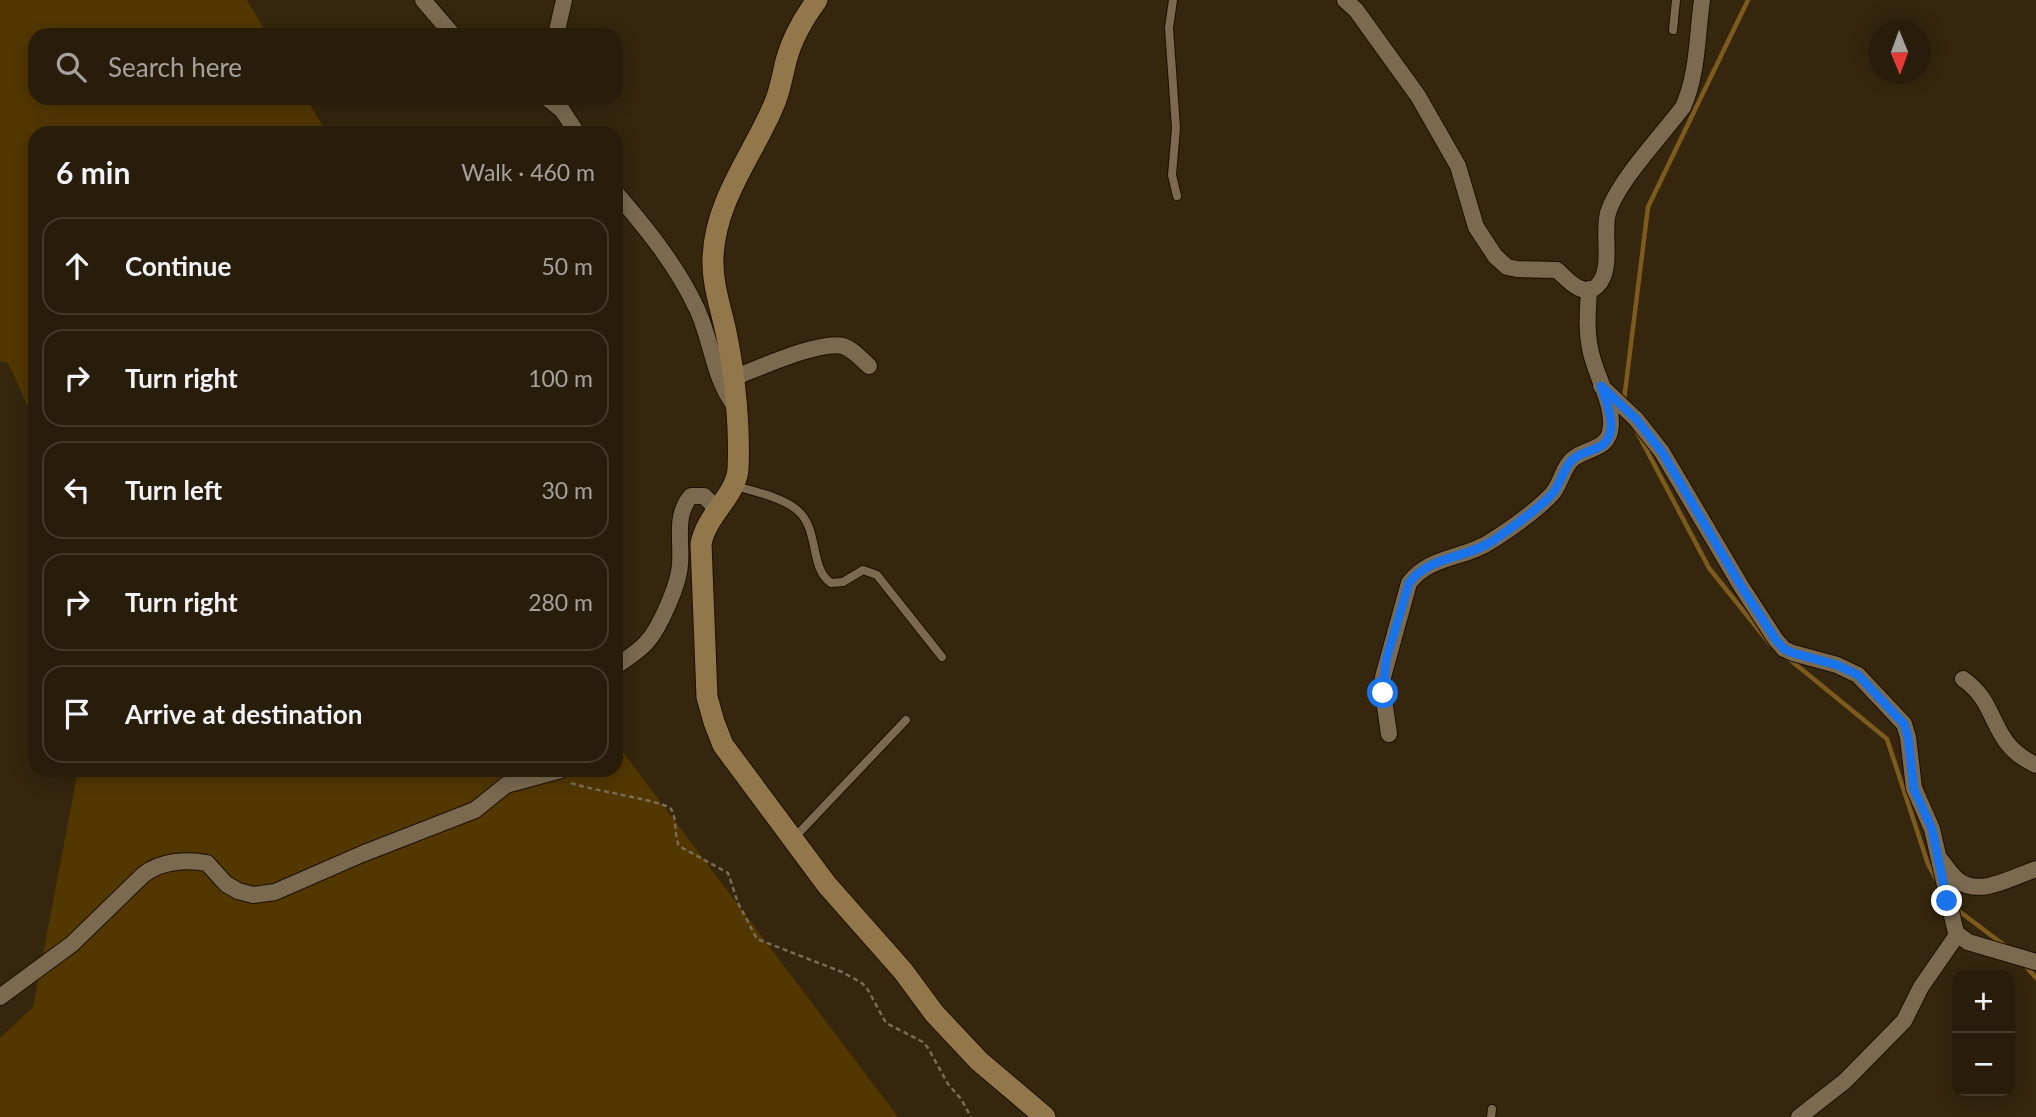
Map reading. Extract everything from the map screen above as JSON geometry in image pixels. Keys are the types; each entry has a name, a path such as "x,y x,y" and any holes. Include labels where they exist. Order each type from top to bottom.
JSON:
{"street":[{"path":"423,0 447,28"},
{"path":"558,28 564,0"},
{"path":"817,0 793,40 773,107 728,197 715,239 714,281 733,378 738,468 733,486 704,530 701,544 707,697 723,745 827,885 903,971 955,1037 1045,1117"},
{"path":"1345,0 1356,10 1424,107 1458,166 1476,227 1495,257 1507,267 1557,270 1571,284 1589,289 1598,285 1605,272 1605,222 1613,200 1687,98 1702,0"},
{"path":"562,105 573,126"},
{"path":"623,201 663,250 692,300 705,329 722,387 735,406"},
{"path":"1389,734 1383,677 1409,583 1416,574 1434,562 1477,550 1491,542 1553,493 1574,458 1604,444 1609,437 1609,411 1589,347 1589,289"},
{"path":"733,378 811,349 832,345 851,349 869,366"},
{"path":"1601,386 1636,419 1662,452 1741,586 1784,649 1837,665 1858,675 1904,724 1914,789 1932,829 1957,935 1968,942 2036,962"},
{"path":"623,661 646,644 664,614 680,569 681,519 688,499 691,496 704,496 715,511"},
{"path":"1963,679 1974,687 1985,701 1994,726 2007,746 2036,765"},
{"path":"0,997 57,957 143,875 159,866 189,861 207,863 226,884 238,891 253,895 275,892 362,854 475,810 506,785 538,777"},
{"path":"1938,857 1960,882 1977,886 1997,883 2036,869"},
{"path":"1799,1117 1845,1082 1904,1021 1921,987 1957,935"}],"lane":[{"path":"1173,0 1169,28 1176,128 1172,175 1177,195"},
{"path":"1673,30 1676,0"},
{"path":"733,486 789,505 801,514 813,536 821,571 831,583 843,582 863,569 877,575 942,657"},
{"path":"793,840 906,720"}],"path":[{"path":"566,777 583,788 669,806 679,846 728,873 738,903 757,939 842,972 862,983 886,1023 923,1042 933,1053 948,1084 971,1117"}],"shaded area":[{"path":"0,0 247,0 264,28 28,28 28,105 310,105 323,126 28,126 28,407 8,363 0,361"},
{"path":"623,752 898,1117 0,1117 0,1038 33,1007 77,777 623,777"}],"waterway":[{"path":"1624,400 1648,207 1748,0"},
{"path":"1636,430 1709,568 1770,644"},
{"path":"1788,658 1887,739 1928,864 1937,881"},
{"path":"1955,908 2004,945"},
{"path":"2023,963 2036,978"}],"route":[{"path":"1383,693 1386,660 1409,583 1416,574 1434,562 1477,550 1491,542 1553,493 1574,458 1604,444 1609,437 1611,425 1601,386 1636,419 1662,452 1704,519 1741,586 1784,649 1837,665 1858,675 1904,724 1914,789 1932,829 1947,901"}]}
